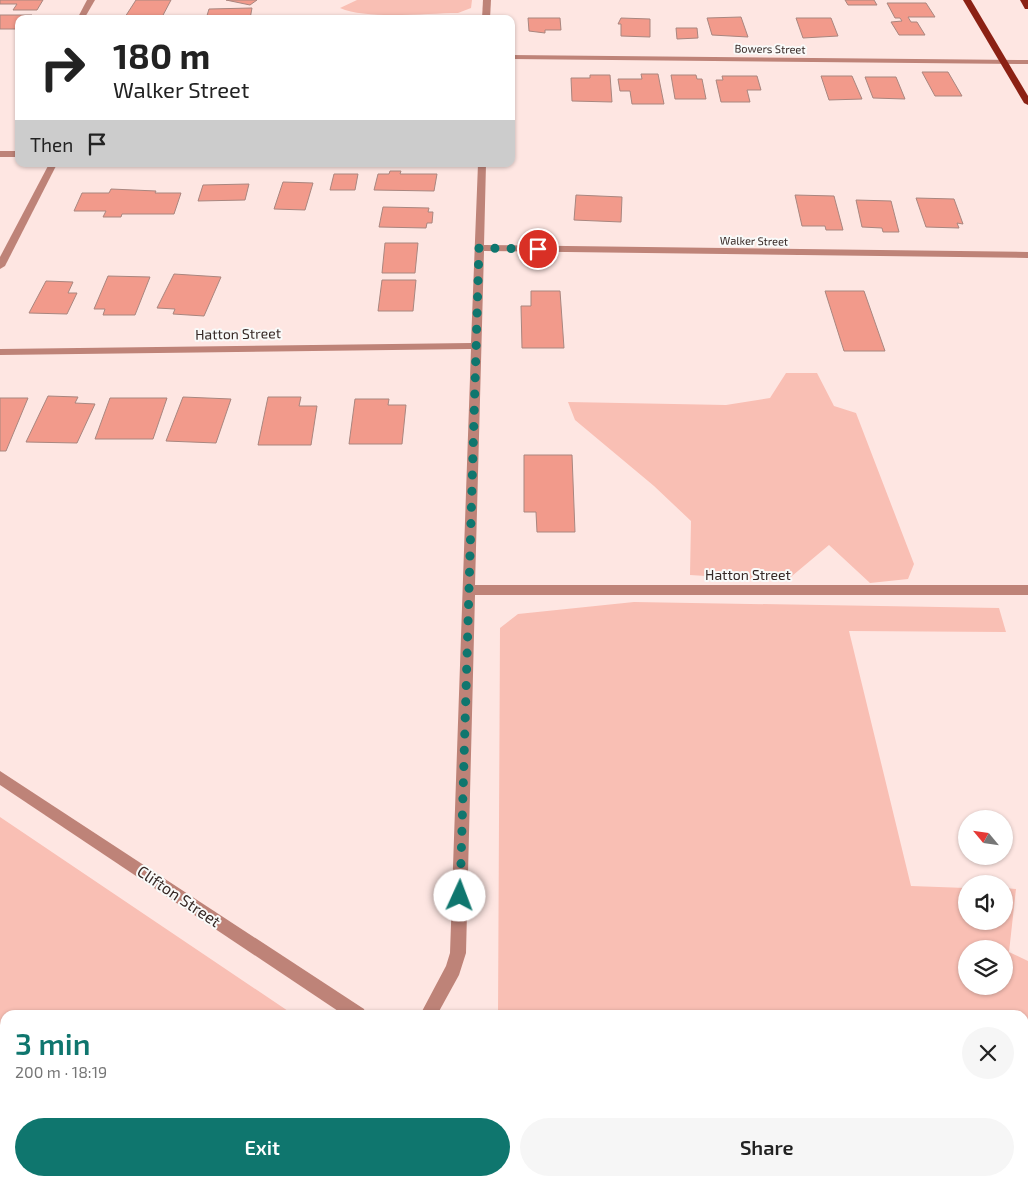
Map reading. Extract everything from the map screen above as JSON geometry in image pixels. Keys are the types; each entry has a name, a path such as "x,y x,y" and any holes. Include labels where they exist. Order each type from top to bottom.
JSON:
{"main road":[{"path":"968,0 1028,104"},
{"path":"1024,0 1028,7"}],"street":[{"path":"82,15 91,0"},
{"path":"486,15 487,0"},
{"name":"Bowers Street","path":"515,57 1028,62"},
{"path":"0,154 15,154"},
{"path":"0,266 51,167"},
{"path":"431,1010 453,969 458,953 482,167"},
{"name":"Walker Street","path":"479,248 1028,255"},
{"name":"Hatton Street","path":"0,352 476,346"},
{"name":"Hatton Street","path":"469,590 1028,590"},
{"name":"Clifton Street","path":"0,777 350,1010"}],"shaded area":[{"path":"357,0 472,0 471,8 458,13 381,15 352,12 340,8"},
{"path":"786,373 817,373 834,406 856,413 914,564 908,579 870,583 829,545 786,581 690,575 691,521 654,486 575,420 568,402 726,405 770,398"},
{"path":"634,602 999,608 1006,632 849,631 911,886 958,888 958,930 1011,930 1010,940 958,940 958,995 1013,995 1013,954 1028,961 1028,1010 498,1010 500,628 518,614"},
{"path":"0,817 287,1010 0,1010"},
{"path":"1013,889 1016,889 1013,916"}],"building":[{"path":"0,0 43,0 37,10 13,10 17,4 0,4"},
{"path":"136,0 171,0 163,15 126,15"},
{"path":"226,0 257,0 250,5"},
{"path":"845,0 874,0 877,5 848,5"},
{"path":"887,3 926,3 935,17 908,17 911,22 917,22 925,35 899,35 891,22 902,21 900,18 895,18"},
{"path":"252,8 251,15 207,15 209,9"},
{"path":"0,15 15,15 15,29 0,29"},
{"path":"741,17 748,37 712,35 707,18"},
{"path":"528,18 560,18 561,30 545,30 545,33 529,31"},
{"path":"621,18 650,19 650,37 621,36 621,24 618,24"},
{"path":"796,18 831,18 838,36 803,38"},
{"path":"676,28 697,28 698,38 677,39"},
{"path":"922,72 948,72 962,96 935,96"},
{"path":"641,74 658,74 664,104 632,104 630,91 620,91 618,79 642,79"},
{"path":"590,75 610,75 612,102 572,101 571,78 590,78"},
{"path":"671,75 696,75 697,79 702,79 706,99 675,99"},
{"path":"722,76 757,76 761,90 747,90 750,102 721,102 716,80 723,80"},
{"path":"821,76 852,76 862,99 829,100"},
{"path":"865,77 896,77 905,99 873,98"},
{"path":"390,171 401,171 400,174 437,174 434,191 374,190 378,174 389,174"},
{"path":"334,174 358,174 355,190 330,190"},
{"path":"283,182 313,183 305,210 274,209"},
{"path":"249,184 245,200 198,201 203,185"},
{"path":"111,189 181,193 174,214 122,214 121,217 103,217 106,211 74,211 82,193 109,193"},
{"path":"576,195 622,197 621,222 574,220"},
{"path":"795,195 834,196 843,230 826,230 825,226 802,226"},
{"path":"916,198 954,199 963,224 957,223 959,228 926,227"},
{"path":"856,200 891,201 899,232 883,232 882,228 862,227"},
{"path":"383,207 429,208 428,212 433,212 432,223 427,223 426,228 379,227"},
{"path":"385,243 418,243 415,273 382,273"},
{"path":"174,274 221,277 204,316 173,314 175,309 157,308"},
{"path":"108,276 150,277 135,315 103,315 105,309 94,309"},
{"path":"382,280 416,280 413,311 378,311"},
{"path":"46,281 73,282 68,293 77,293 67,314 29,313"},
{"path":"531,291 560,291 564,348 522,348 521,306 531,306"},
{"path":"825,291 864,291 885,351 844,351"},
{"path":"48,396 78,397 75,403 95,404 77,443 26,442"},
{"path":"183,397 231,399 216,443 166,441"},
{"path":"268,397 301,397 299,406 317,406 311,445 258,445"},
{"path":"0,398 28,398 6,451 0,451"},
{"path":"110,398 167,398 153,439 95,439"},
{"path":"355,399 389,399 388,405 406,405 402,444 349,444"},
{"path":"524,455 572,455 575,532 537,532 536,512 524,512"}],"route":[{"path":"460,896 479,248 538,249"}]}
